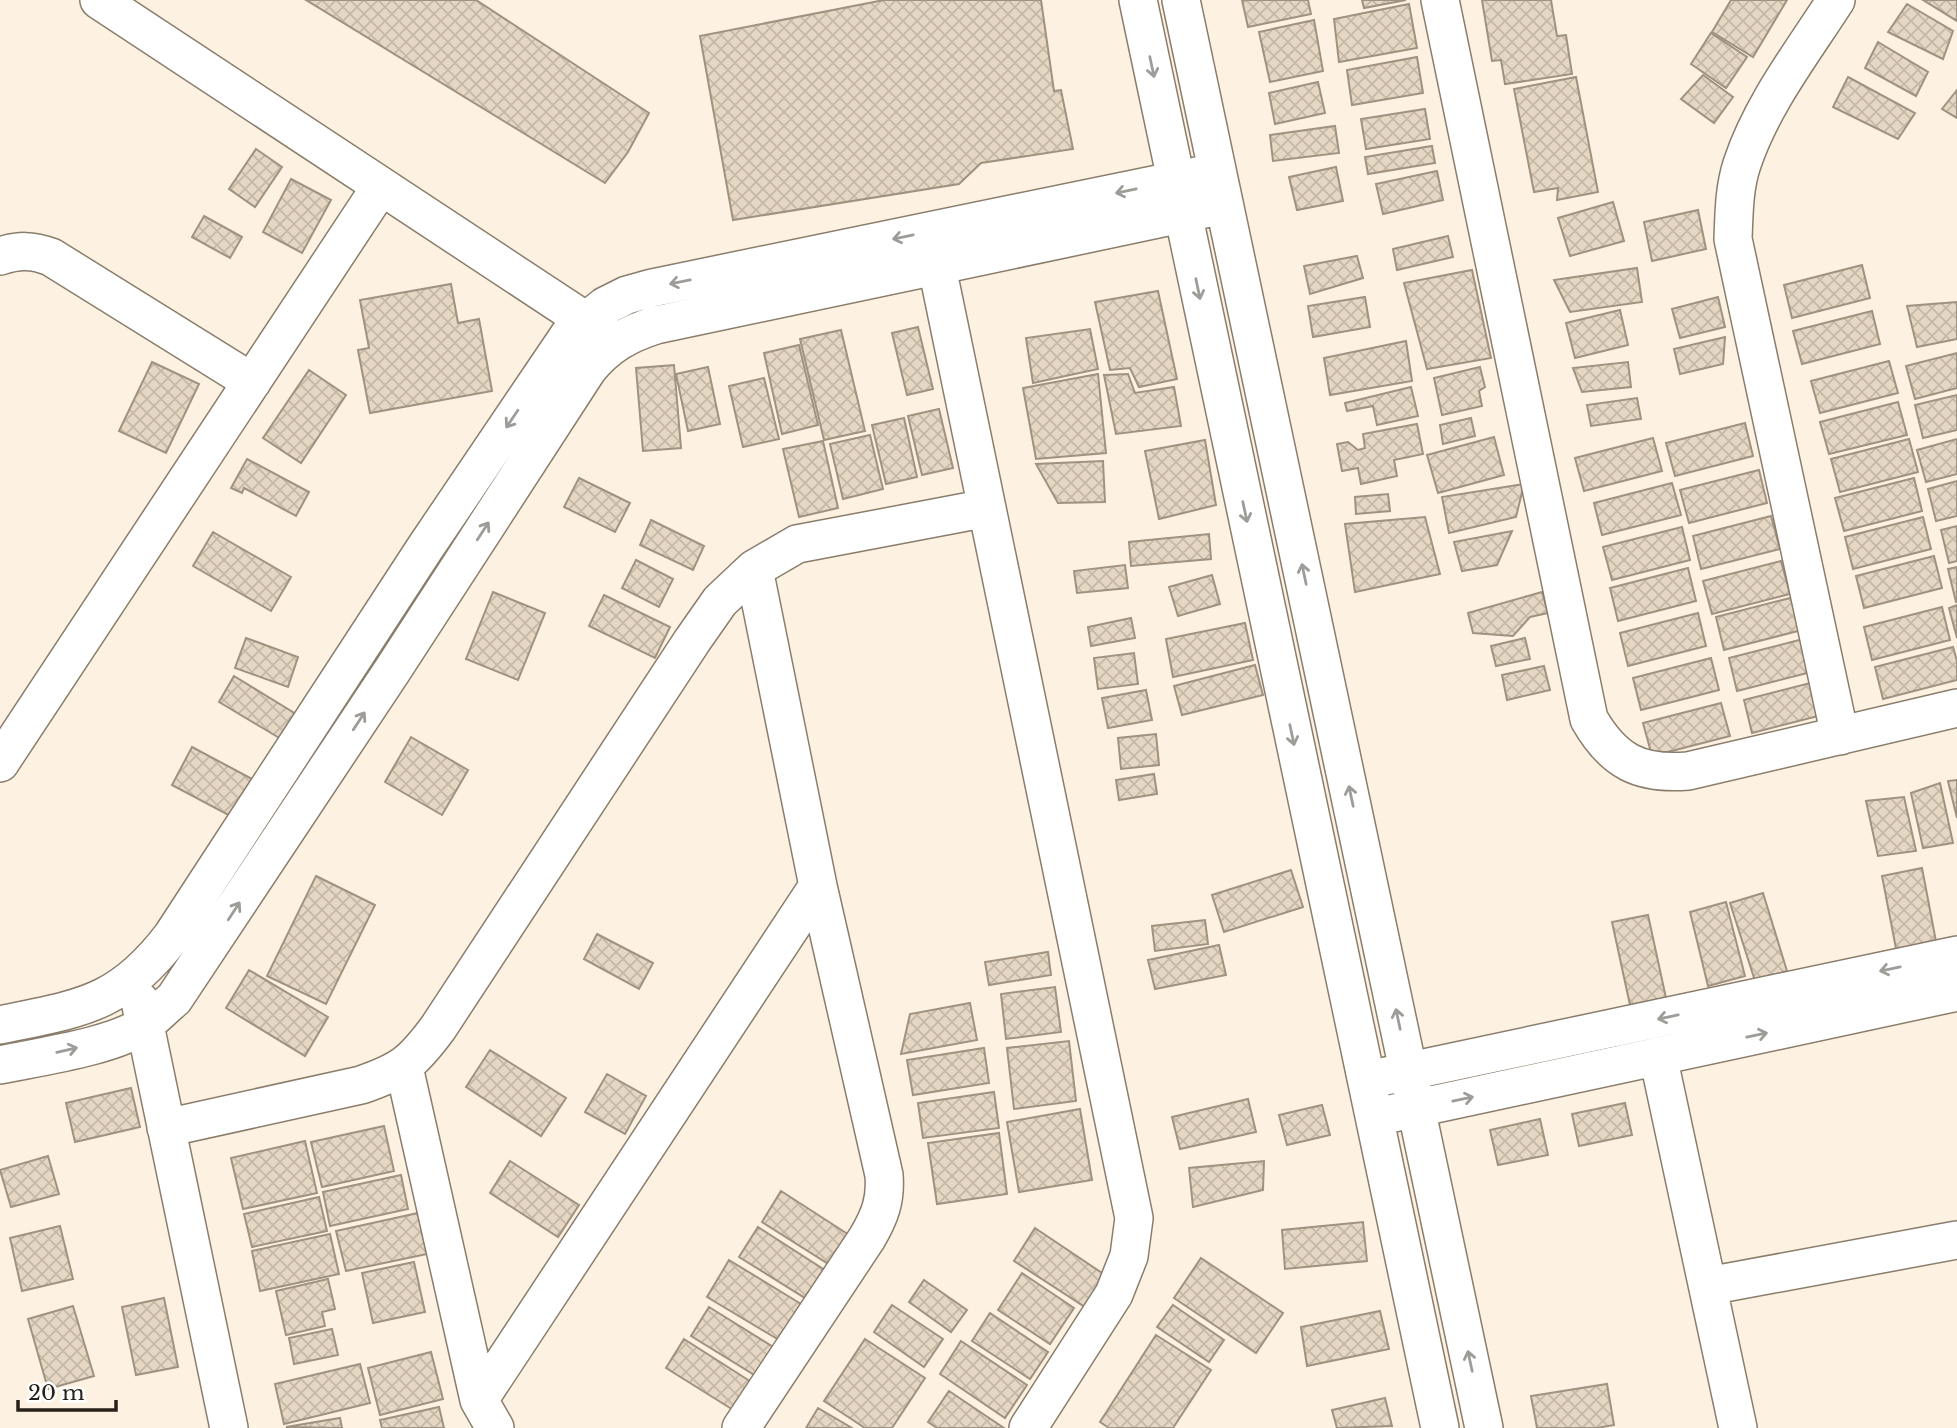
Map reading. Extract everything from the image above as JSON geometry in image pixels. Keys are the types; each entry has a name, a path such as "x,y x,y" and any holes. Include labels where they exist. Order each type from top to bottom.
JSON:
{"street":[{"path":"99,0 617,341"},
{"path":"1138,0 1440,1428"},
{"path":"1181,0 1484,1428"},
{"path":"1440,0 1589,719 1601,740 1619,757 1640,768 1664,773 1688,771 1957,708"},
{"path":"1836,0 1760,119 1741,166 1734,202 1733,239 1840,736"},
{"path":"0,763 381,186"},
{"path":"0,1025 84,1007 111,995 136,978 153,961 172,936 425,548 569,335 584,320 627,295 652,288 1220,189"},
{"path":"0,1065 124,1035 144,1025 174,999 588,369 617,341 635,331 656,325 937,267 1179,198"},
{"path":"0,256 17,250 37,251 51,257 252,382"},
{"path":"937,267 1135,1218 1129,1256 1114,1294 1028,1428"},
{"path":"166,1128 361,1085 404,1067 418,1055 438,1028 720,601 754,569 797,544 987,508"},
{"path":"741,1428 867,1238 881,1215 886,1195 884,1175 818,886 754,569"},
{"path":"487,1414 818,886"},
{"path":"1365,1081 1957,955"},
{"path":"136,978 229,1428"},
{"path":"1373,1118 1957,992"},
{"path":"1658,1056 1738,1428"},
{"path":"404,1067 487,1414"},
{"path":"1708,1286 1957,1240"}],"building":[{"path":"306,0 476,0 649,113 628,152 605,183"},
{"path":"884,0 1041,0 1054,91 1061,90 1073,149 981,163 959,184 733,220 700,36"},
{"path":"1242,0 1308,0 1311,14 1248,27"},
{"path":"1362,0 1406,0 1364,8"},
{"path":"1482,0 1551,0 1557,36 1566,35 1572,74 1505,84 1501,60 1492,61"},
{"path":"1731,0 1787,0 1753,57 1712,32"},
{"path":"1923,0 1957,0 1957,21"},
{"path":"1409,4 1417,48 1339,62 1334,19"},
{"path":"1907,4 1953,31 1943,59 1888,32"},
{"path":"1314,20 1323,71 1270,82 1259,32"},
{"path":"1711,33 1747,57 1726,88 1691,64"},
{"path":"1878,42 1928,72 1916,96 1865,68"},
{"path":"1417,57 1423,93 1352,105 1347,70"},
{"path":"1703,75 1733,97 1714,123 1681,99"},
{"path":"1576,77 1598,192 1557,200 1558,188 1534,192 1514,89"},
{"path":"1848,77 1915,113 1898,139 1833,107"},
{"path":"1318,82 1325,113 1275,124 1269,93"},
{"path":"1957,90 1957,118 1942,109"},
{"path":"1425,109 1430,139 1366,149 1361,119"},
{"path":"1335,126 1339,153 1273,161 1270,135"},
{"path":"1432,146 1435,163 1368,174 1365,157"},
{"path":"256,149 282,167 255,207 229,189"},
{"path":"1336,167 1343,201 1297,210 1289,177"},
{"path":"1437,171 1443,200 1383,214 1376,184"},
{"path":"291,179 331,200 302,253 263,232"},
{"path":"1613,202 1624,241 1570,256 1558,218"},
{"path":"1698,210 1706,249 1652,261 1644,222"},
{"path":"204,216 242,237 230,258 192,237"},
{"path":"1448,236 1453,257 1397,270 1393,249"},
{"path":"1357,256 1363,278 1310,294 1304,266"},
{"path":"1862,265 1870,298 1792,318 1784,285"},
{"path":"1637,268 1642,302 1570,312 1554,280"},
{"path":"1472,270 1491,358 1427,369 1404,283"},
{"path":"451,284 458,323 479,319 492,391 370,413 358,350 369,348 360,300"},
{"path":"1158,291 1177,379 1139,387 1130,368 1110,370 1095,302"},
{"path":"1365,297 1370,327 1313,337 1308,306"},
{"path":"1718,297 1725,327 1680,338 1672,309"},
{"path":"1957,302 1957,339 1917,347 1907,306"},
{"path":"1620,310 1628,345 1575,358 1566,323"},
{"path":"1872,311 1880,344 1802,364 1793,331"},
{"path":"918,327 933,389 907,395 892,333"},
{"path":"1090,329 1098,369 1033,383 1026,338"},
{"path":"841,330 865,431 824,440 800,339"},
{"path":"1725,337 1723,364 1680,374 1674,349"},
{"path":"1406,341 1412,381 1330,395 1324,358"},
{"path":"799,345 818,425 782,434 764,353"},
{"path":"1957,353 1957,388 1915,399 1906,366"},
{"path":"1889,361 1898,393 1820,413 1811,381"},
{"path":"152,362 199,384 166,453 119,431"},
{"path":"1628,362 1631,387 1582,392 1573,368"},
{"path":"674,365 681,448 643,451 636,368"},
{"path":"708,367 720,424 688,431 676,374"},
{"path":"1480,367 1485,387 1479,391 1482,406 1442,415 1434,378"},
{"path":"309,370 346,395 301,463 263,438"},
{"path":"1098,374 1106,453 1036,459 1023,388"},
{"path":"1128,374 1135,393 1174,387 1181,426 1116,434 1104,375"},
{"path":"764,378 779,439 743,447 729,386"},
{"path":"1411,387 1418,416 1377,425 1373,406 1347,411 1345,403"},
{"path":"1957,395 1957,430 1923,438 1915,405"},
{"path":"1637,398 1641,419 1591,426 1587,405"},
{"path":"1898,402 1907,435 1829,454 1820,422"},
{"path":"939,409 953,468 922,475 908,416"},
{"path":"904,418 917,477 886,484 872,425"},
{"path":"1471,418 1475,436 1443,444 1440,425"},
{"path":"1745,423 1753,456 1675,476 1666,443"},
{"path":"1417,424 1423,454 1394,460 1397,476 1361,484 1358,468 1342,471 1337,444 1348,442 1358,450 1365,448 1363,434"},
{"path":"870,435 883,489 843,499 830,444"},
{"path":"1494,437 1504,475 1438,493 1427,455"},
{"path":"1653,438 1662,471 1584,491 1575,458"},
{"path":"1909,439 1918,472 1840,492 1831,459"},
{"path":"1957,439 1957,474 1926,482 1917,450"},
{"path":"1205,440 1216,505 1159,519 1145,451"},
{"path":"823,441 838,508 799,517 783,449"},
{"path":"247,459 309,492 296,516 244,488 242,493 231,488"},
{"path":"1103,461 1105,502 1058,503 1036,464"},
{"path":"1759,470 1767,503 1689,523 1680,490"},
{"path":"579,478 630,503 615,532 564,507"},
{"path":"1914,478 1922,511 1844,531 1835,498"},
{"path":"1957,481 1957,516 1936,521 1928,489"},
{"path":"1672,483 1681,515 1602,535 1594,503"},
{"path":"1524,484 1516,517 1449,533 1442,497"},
{"path":"1388,494 1390,511 1356,514 1355,497"},
{"path":"1771,516 1780,549 1701,569 1693,536"},
{"path":"1425,517 1440,574 1355,592 1345,524"},
{"path":"1923,517 1931,549 1853,569 1845,537"},
{"path":"651,520 704,546 693,570 640,545"},
{"path":"1957,526 1957,561 1949,563 1941,530"},
{"path":"1682,527 1690,560 1612,580 1603,547"},
{"path":"1512,531 1497,565 1462,571 1454,542"},
{"path":"213,532 291,577 271,611 193,566"},
{"path":"1209,534 1211,559 1131,566 1129,542"},
{"path":"1934,556 1942,588 1864,608 1856,576"},
{"path":"636,560 673,579 659,607 622,588"},
{"path":"1781,561 1790,594 1712,614 1703,581"},
{"path":"1125,565 1128,588 1077,593 1074,571"},
{"path":"1957,567 1957,602 1956,602 1948,569"},
{"path":"1688,568 1696,601 1618,621 1610,588"},
{"path":"1212,575 1220,604 1178,616 1169,587"},
{"path":"493,592 545,613 518,680 466,659"},
{"path":"1542,592 1548,613 1530,617 1513,636 1473,633 1468,613"},
{"path":"604,595 670,627 655,658 589,626"},
{"path":"1794,597 1802,630 1724,650 1716,617"},
{"path":"1957,605 1957,638 1949,608"},
{"path":"1942,607 1950,640 1872,660 1864,627"},
{"path":"1698,613 1706,646 1628,666 1620,633"},
{"path":"1131,618 1135,638 1091,646 1088,627"},
{"path":"1245,623 1253,660 1173,677 1166,639"},
{"path":"246,638 298,657 288,687 235,668"},
{"path":"1525,638 1530,659 1496,666 1491,646"},
{"path":"1807,638 1815,671 1737,691 1729,658"},
{"path":"1953,647 1957,661 1957,680 1883,699 1875,667"},
{"path":"1134,653 1138,684 1098,689 1094,658"},
{"path":"1711,658 1719,690 1641,710 1633,678"},
{"path":"1255,665 1263,695 1182,715 1174,686"},
{"path":"1544,666 1550,690 1507,700 1502,675"},
{"path":"234,676 296,714 281,739 219,702"},
{"path":"1822,680 1830,713 1752,733 1744,700"},
{"path":"1146,690 1152,720 1108,728 1102,698"},
{"path":"1721,703 1730,736 1652,756 1643,723"},
{"path":"1156,734 1159,765 1121,769 1118,738"},
{"path":"411,737 468,770 442,815 385,782"},
{"path":"192,747 254,780 234,818 172,785"},
{"path":"1154,774 1157,794 1119,800 1116,780"},
{"path":"1957,780 1957,818 1948,781"},
{"path":"1940,783 1953,843 1923,848 1911,793"},
{"path":"1904,797 1916,851 1878,856 1866,801"},
{"path":"1922,868 1938,952 1898,959 1882,876"},
{"path":"1291,870 1303,907 1224,932 1212,895"},
{"path":"316,876 375,905 326,1004 267,976"},
{"path":"1763,893 1787,971 1755,981 1730,903"},
{"path":"1726,902 1745,976 1708,986 1690,912"},
{"path":"1648,915 1666,998 1630,1005 1612,922"},
{"path":"1205,920 1208,944 1155,951 1152,926"},
{"path":"597,934 653,963 639,989 584,959"},
{"path":"1219,945 1226,975 1155,989 1148,960"},
{"path":"1048,952 1051,975 989,985 985,962"},
{"path":"249,970 328,1017 305,1056 226,1008"},
{"path":"1055,987 1061,1032 1006,1039 1001,994"},
{"path":"970,1003 977,1040 901,1054 910,1014"},
{"path":"1069,1041 1076,1101 1014,1109 1007,1048"},
{"path":"984,1048 989,1083 913,1095 907,1060"},
{"path":"490,1050 566,1098 541,1136 466,1087"},
{"path":"607,1074 646,1096 625,1134 585,1112"},
{"path":"131,1088 140,1127 75,1142 66,1103"},
{"path":"994,1092 999,1128 923,1138 918,1103"},
{"path":"1248,1099 1256,1132 1180,1149 1172,1117"},
{"path":"1625,1103 1632,1135 1579,1146 1572,1114"},
{"path":"1322,1105 1330,1135 1287,1145 1279,1115"},
{"path":"1080,1109 1092,1180 1019,1192 1007,1122"},
{"path":"1540,1119 1548,1155 1498,1165 1490,1130"},
{"path":"384,1126 394,1171 322,1187 311,1142"},
{"path":"999,1133 1007,1194 937,1204 928,1143"},
{"path":"305,1141 317,1193 243,1209 231,1158"},
{"path":"48,1156 59,1194 11,1207 0,1170"},
{"path":"510,1161 579,1205 558,1237 490,1193"},
{"path":"1264,1161 1263,1190 1193,1207 1189,1168"},
{"path":"401,1175 408,1209 330,1226 323,1192"},
{"path":"781,1191 857,1240 838,1270 762,1222"},
{"path":"319,1197 327,1231 252,1247 244,1214"},
{"path":"418,1213 427,1254 346,1271 336,1231"},
{"path":"1363,1222 1367,1261 1285,1269 1282,1230"},
{"path":"60,1226 73,1279 22,1291 10,1238"},
{"path":"758,1227 831,1274 813,1303 739,1257"},
{"path":"1035,1228 1105,1275 1085,1307 1014,1261"},
{"path":"330,1234 339,1274 260,1291 252,1251"},
{"path":"1201,1258 1283,1313 1256,1353 1174,1298"},
{"path":"729,1260 806,1307 784,1343 707,1297"},
{"path":"414,1262 425,1312 373,1323 362,1273"},
{"path":"1022,1273 1074,1308 1050,1344 998,1310"},
{"path":"328,1279 335,1309 322,1312 325,1326 286,1335 276,1291"},
{"path":"924,1280 967,1310 951,1332 909,1302"},
{"path":"164,1298 178,1367 136,1375 122,1307"},
{"path":"892,1305 943,1339 924,1367 874,1332"},
{"path":"1173,1305 1224,1340 1209,1362 1157,1327"},
{"path":"73,1306 94,1376 48,1389 28,1319"},
{"path":"709,1307 778,1350 761,1379 691,1336"},
{"path":"1380,1311 1389,1349 1307,1366 1301,1327"},
{"path":"990,1313 1048,1352 1030,1379 972,1341"},
{"path":"332,1329 338,1355 294,1364 289,1338"},
{"path":"1156,1335 1211,1370 1173,1428 1109,1428 1100,1422"},
{"path":"684,1339 756,1385 738,1413 666,1368"},
{"path":"865,1339 925,1378 892,1428 865,1428 824,1401"},
{"path":"961,1341 1027,1385 1005,1418 940,1374"},
{"path":"431,1352 443,1399 380,1415 368,1368"},
{"path":"360,1364 370,1403 284,1424 275,1384"},
{"path":"1607,1384 1614,1425 1597,1428 1537,1428 1531,1396"},
{"path":"949,1391 1004,1428 937,1428 928,1422"},
{"path":"1385,1398 1392,1426 1337,1428 1332,1410"},
{"path":"439,1407 444,1428 382,1428 380,1420"},
{"path":"818,1408 852,1428 806,1428"},
{"path":"340,1418 342,1428 286,1427"}]}
